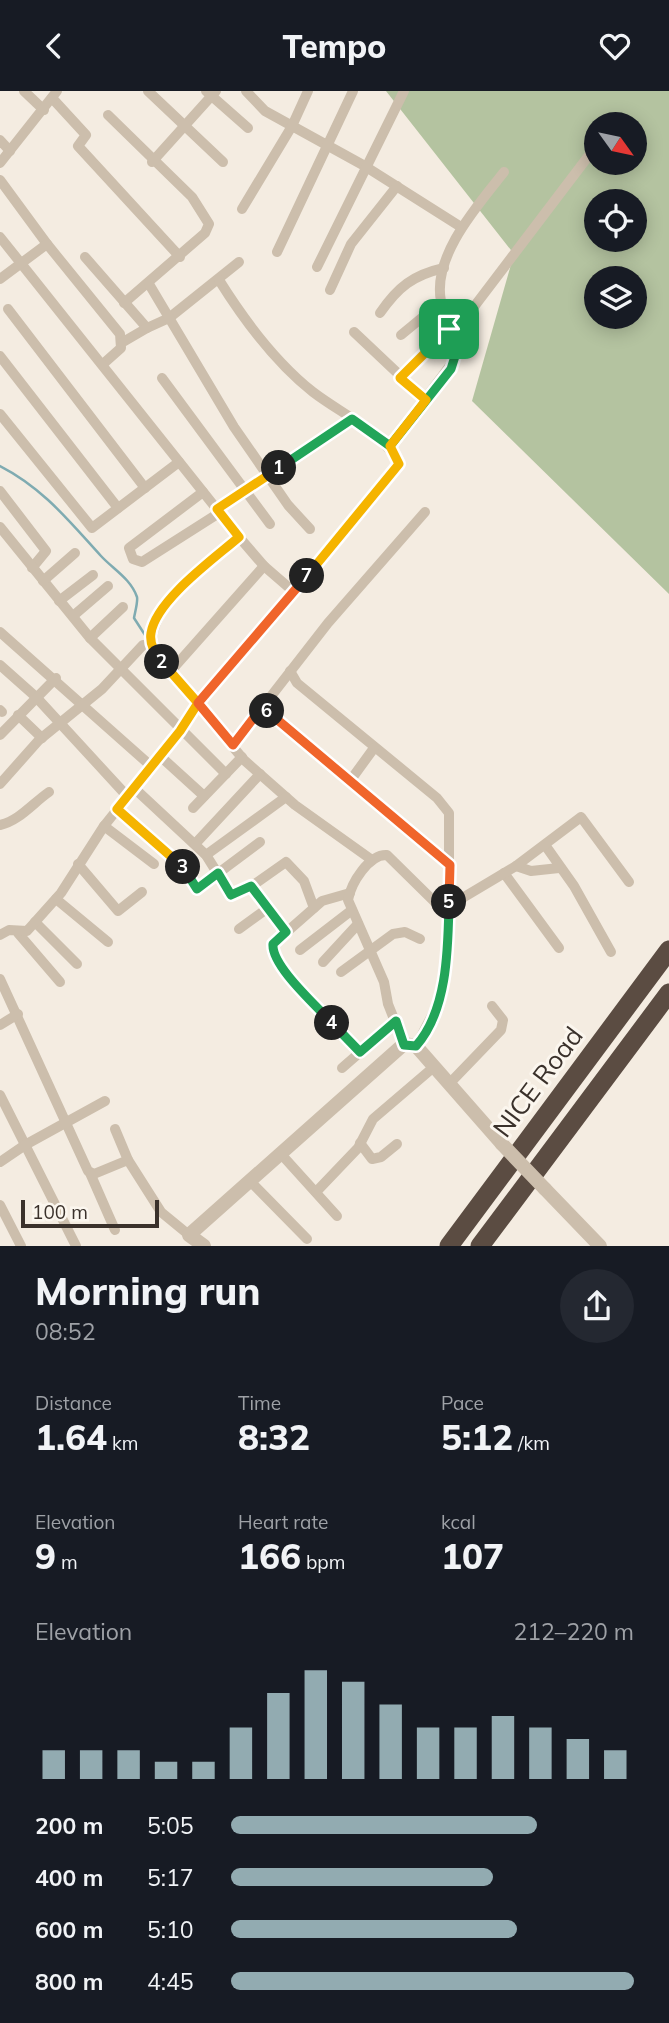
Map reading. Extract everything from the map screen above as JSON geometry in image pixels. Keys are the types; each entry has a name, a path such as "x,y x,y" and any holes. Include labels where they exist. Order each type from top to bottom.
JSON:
{"highway":[{"name":"NICE Road","path":"449,1246 669,950"},
{"name":"NICE Road","path":"480,1246 669,993"},
{"path":"493,1246 516,1198"}],"street":[{"path":"24,91 44,110"},
{"path":"148,91 223,162"},
{"path":"246,91 265,111 367,167 461,227"},
{"path":"242,209 292,127 308,91"},
{"path":"277,252 353,91"},
{"path":"317,267 404,91"},
{"path":"152,162 211,93 248,128"},
{"path":"0,163 55,95 86,135 78,146 180,257"},
{"path":"108,115 152,162 197,203 209,224 205,233 180,257 124,303"},
{"path":"0,140 10,151"},
{"path":"400,378 449,329 467,316 584,161"},
{"path":"390,446 456,359 457,350 440,302 439,280 461,227 504,172"},
{"path":"0,180 47,244 120,334 123,342 121,348 103,364"},
{"path":"330,290 351,244 397,186"},
{"path":"0,237 239,537 264,566 294,592"},
{"path":"0,279 47,244"},
{"path":"85,257 147,328"},
{"path":"123,342 169,318 239,262"},
{"path":"380,313 397,288 424,272 444,268"},
{"path":"18,933 27,931 56,899 104,826 180,731 198,703 399,464 390,446 313,391 274,354 238,310 219,280"},
{"path":"149,284 234,427 288,505 310,529"},
{"path":"401,335 440,302"},
{"path":"8,309 145,488"},
{"path":"354,332 426,400"},
{"path":"0,356 118,509"},
{"path":"162,378 270,524"},
{"path":"0,414 92,529 179,462"},
{"path":"203,492 129,548 133,559 142,562 352,419"},
{"path":"0,491 46,551 32,568"},
{"path":"233,745 290,671 425,512"},
{"path":"0,527 90,638 180,731 226,774"},
{"path":"239,537 197,573 161,611 151,632 151,645 170,672 242,757 286,797 372,860"},
{"path":"43,581 75,553"},
{"path":"170,672 264,566"},
{"path":"59,601 93,575"},
{"path":"73,616 108,586"},
{"path":"90,638 123,607"},
{"path":"0,632 56,678 151,766"},
{"path":"0,784 42,738 82,702 94,696 143,645"},
{"path":"0,666 36,697 130,791 195,843 206,855 231,895 251,886 286,862 304,881 314,908"},
{"path":"189,1235 248,1180 281,1154 383,1057 410,1045 438,1005 449,911 449,813 437,798 297,683 290,671"},
{"path":"0,735 56,678"},
{"path":"262,707 450,865"},
{"path":"18,715 42,738"},
{"path":"350,781 374,748"},
{"path":"160,756 205,796"},
{"path":"193,808 242,757"},
{"path":"195,843 260,774"},
{"path":"0,825 14,822 26,807 49,792"},
{"path":"206,855 286,797"},
{"path":"117,809 179,863 197,889 260,842"},
{"path":"449,911 516,866 581,817 629,881"},
{"path":"104,826 154,864"},
{"path":"545,845 574,886 611,952"},
{"path":"449,911 387,855 380,855 372,860 350,893 352,910 384,982 388,1004 410,1045 435,1066 502,1144 600,1246"},
{"path":"78,864 118,911 142,892"},
{"path":"516,866 531,871 559,868"},
{"path":"504,873 559,948"},
{"path":"251,886 286,932"},
{"path":"350,893 331,896 314,908 273,944 272,950 283,970 360,1052"},
{"path":"56,899 108,942"},
{"path":"239,929 268,908"},
{"path":"300,950 352,910"},
{"path":"35,922 77,964"},
{"path":"323,962 358,924"},
{"path":"0,935 9,930 18,933 60,982"},
{"path":"341,972 393,934 405,932 420,939"},
{"path":"0,979 115,1230"},
{"path":"449,1084 501,1030 503,1020 492,1006"},
{"path":"0,1025 18,1014"},
{"path":"342,1068 396,1021"},
{"path":"316,1192 345,1164 373,1119 435,1066"},
{"path":"0,1095 76,1246"},
{"path":"0,1162 25,1145 105,1101"},
{"path":"115,1129 128,1160 161,1212 204,1246"},
{"path":"360,1143 372,1159 381,1157 397,1144"},
{"path":"281,1154 337,1216"},
{"path":"90,1173 128,1160"},
{"path":"248,1180 307,1239"},
{"path":"0,1205 21,1246"}],"green space":[{"path":"386,91 669,91 669,594 472,401 514,254"}],"waterway":[{"path":"0,466 42,495 126,580 137,597 134,618 145,635"}],"route":[{"path":"449,329 413,362 400,378 426,400 390,446 399,464 198,703 233,745 262,707 450,865 445,964 438,1005 423,1038 416,1046 404,1045 396,1021 360,1052 283,970 272,950 273,944 286,932 251,886 231,895 218,873 197,889 179,863 117,809 180,731 198,703 155,654 151,645 151,632 161,611 197,573 239,537 217,509 352,419 390,446 451,369 457,350 449,329"}]}
